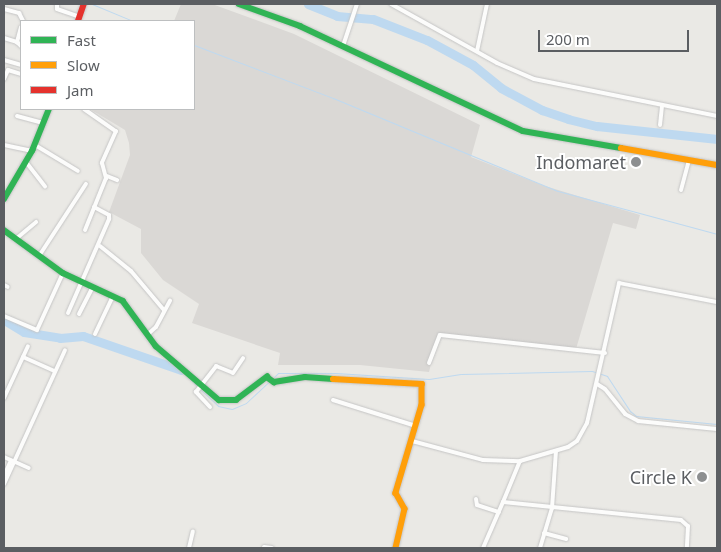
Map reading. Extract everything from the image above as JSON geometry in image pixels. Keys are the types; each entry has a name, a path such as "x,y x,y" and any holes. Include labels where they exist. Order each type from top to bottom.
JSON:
{"main road":[{"path":"79,19 84,4"},
{"path":"239,4 343,46 523,131 717,165"},
{"path":"4,200 34,148 49,110"},
{"path":"4,230 63,273 114,296 128,307 148,336 219,400 229,402 270,379 314,378 420,384 423,394 416,426 396,493 405,509 396,548"}],"street":[{"path":"57,4 57,9 79,19"},
{"path":"477,51 488,4"},
{"path":"395,5 477,51 534,79 717,116"},
{"path":"343,46 356,6"},
{"path":"4,9 20,13 23,20"},
{"path":"17,42 20,31"},
{"path":"4,38 17,42 20,45"},
{"path":"4,60 20,65"},
{"path":"4,80 8,70 20,74"},
{"path":"660,125 662,106"},
{"path":"85,230 107,176 102,163 115,129 86,110"},
{"path":"17,116 44,123"},
{"path":"4,145 34,148 78,171"},
{"path":"681,190 689,160"},
{"path":"26,162 44,186"},
{"path":"107,176 117,180"},
{"path":"39,256 86,184"},
{"path":"68,313 81,281 100,246 110,216 94,207"},
{"path":"17,238 36,222"},
{"path":"100,246 131,271 164,310"},
{"path":"4,316 37,330 63,273"},
{"path":"412,441 465,457 520,461 568,447 580,436 587,423 602,368 619,283 717,302"},
{"path":"79,314 93,286"},
{"path":"95,334 114,296"},
{"path":"148,336 156,327 170,301"},
{"path":"430,363 440,335 605,353"},
{"path":"4,398 28,346"},
{"path":"4,476 65,350"},
{"path":"23,357 55,371"},
{"path":"210,407 199,398 198,390 203,386 216,366 233,373 242,358"},
{"path":"597,384 606,389 625,414 638,421 717,429"},
{"path":"333,400 416,426"},
{"path":"540,548 552,508 556,451"},
{"path":"4,457 28,468"},
{"path":"4,484 13,460"},
{"path":"483,548 520,461"},
{"path":"476,499 477,505 499,512"},
{"path":"503,502 681,520 688,526 687,548"},
{"path":"189,548 193,531"},
{"path":"544,533 566,539"},
{"path":"264,547 272,548"}],"shaded area":[{"path":"181,4 212,4 294,34 480,125 471,157 545,186 640,215 636,229 613,223 576,349 439,333 429,372 360,365 278,365 280,353 192,323 199,304 163,280 141,253 141,229 109,212 130,155 129,143 125,130 92,110 195,110 195,20 174,20"}],"waterway":[{"path":"92,4 131,20"},
{"path":"308,4 337,16 373,19 427,40 473,65 501,88 542,110 568,119 597,126 717,139"},
{"path":"195,45 333,98 558,191 717,234"},
{"path":"4,320 24,332 60,338 83,336 181,370"},
{"path":"273,378 278,373 336,373 429,379 461,374 592,371 607,376 630,411 636,416 717,424"},
{"path":"190,379 198,387"},
{"path":"201,390 218,406 232,409 246,403 270,381"}],"traffic: fast":[{"path":"239,4 300,26 523,131 621,148"},
{"path":"4,199 32,151 49,110"},
{"path":"4,230 63,273 123,301 156,346 219,400 236,400 267,377 274,382 305,377 333,379"}],"traffic: slow":[{"path":"621,148 717,165"},
{"path":"333,379 422,384 422,405 396,493 405,509 396,548"}],"traffic: jam":[{"path":"78,20 84,4"}],"place":[{"name":"Indomaret","path":"636,162"},
{"name":"Circle K","path":"702,477"}]}
